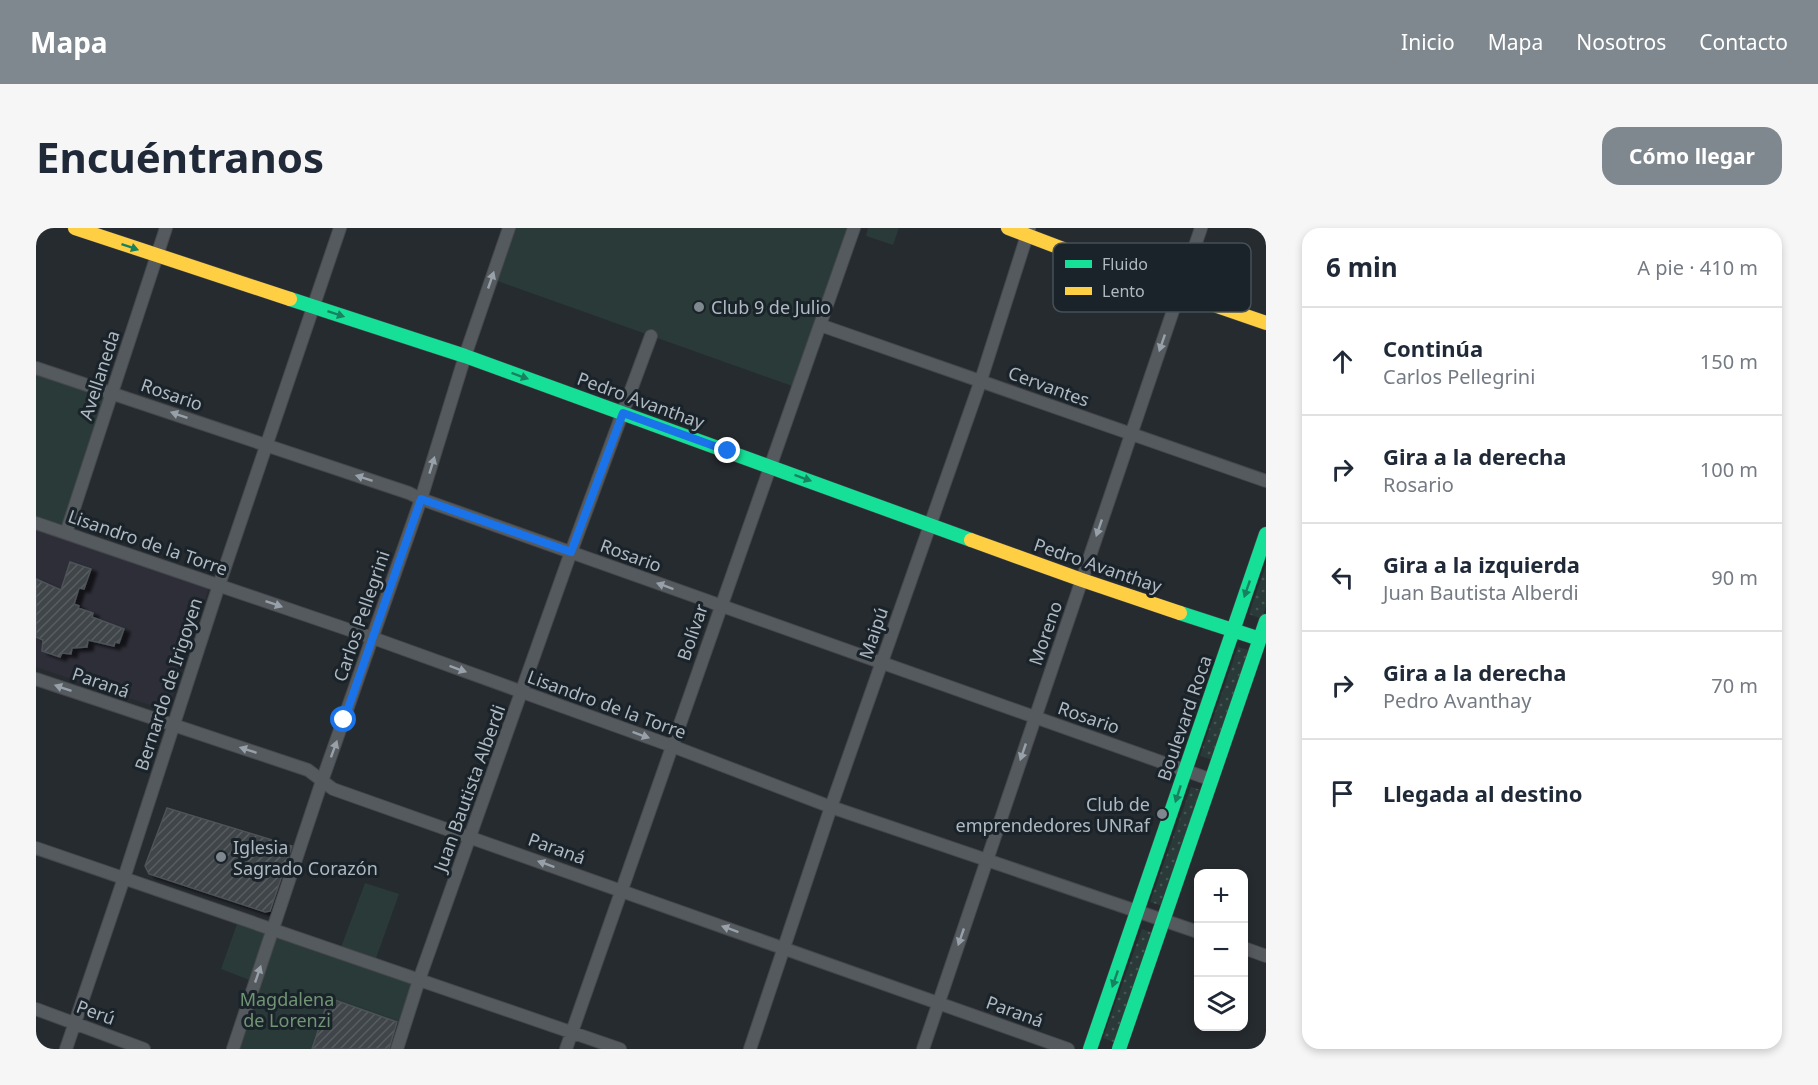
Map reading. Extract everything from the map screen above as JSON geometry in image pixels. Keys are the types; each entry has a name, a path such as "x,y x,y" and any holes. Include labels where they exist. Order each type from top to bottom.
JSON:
{"street":[{"name":"Pedro Avanthay","path":"75,228 465,357 1082,580 1260,639"},
{"name":"Avellaneda","path":"66,533 166,228"},
{"name":"Bernardo de Irigoyen","path":"66,1049 340,228"},
{"name":"Carlos Pellegrini","path":"233,1049 322,781 421,499 465,357 509,228"},
{"name":"Bolívar","path":"566,1049 854,228"},
{"path":"1008,228 1028,232 1055,243"},
{"name":"Moreno","path":"1196,243 1201,228"},
{"name":"Maipú","path":"750,1049 831,807 981,380 1028,232"},
{"name":"Moreno","path":"923,1049 1173,312"},
{"path":"1234,312 1266,323"},
{"name":"Cervantes","path":"820,325 1266,481"},
{"name":"Juan Bautista Alberdi","path":"397,1049 419,980 571,552 651,336"},
{"name":"Rosario","path":"36,368 408,492 421,499 1212,780"},
{"name":"Lisandro de la Torre","path":"36,523 373,638 672,746 831,807 1194,931"},
{"name":"Boulevard Roca","path":"1090,1049 1266,534"},
{"path":"1119,1049 1266,621"},
{"name":"Paraná","path":"36,679 308,770 333,789 1068,1049"},
{"path":"36,848 620,1049"},
{"path":"1248,949 1266,956"},
{"name":"Perú","path":"36,1009 144,1049"}],"shaded area":[{"path":"36,530 209,587 168,711 36,667"}],"green space":[{"name":"Club 9 de Julio","path":"510,228 854,228 798,388 492,279"},
{"path":"868,228 899,228 893,245 866,236"},
{"path":"36,371 108,394 64,528 36,519"},
{"path":"1266,565 1266,606 1262,619 1249,614"},
{"path":"1238,647 1251,651 1213,760 1200,756"},
{"path":"1191,787 1204,791 1163,906 1150,902"},
{"path":"365,883 399,894 375,961 340,950"},
{"path":"237,924 268,935 252,981 221,969"},
{"path":"1142,929 1154,933 1116,1043 1103,1038"},
{"name":"Magdalena de Lorenzi","path":"275,933 415,982 401,1023 329,999 312,1049 235,1049"}],"building":[{"path":"70,562 91,569 84,589 79,588 74,604 79,606 78,608 93,613 92,617 124,629 119,643 115,642 114,646 88,640 87,647 72,648 71,654 62,653 60,657 42,651 43,640 36,637 36,579 61,590"},
{"name":"Iglesia Sagrado Corazón","path":"167,808 292,846 270,911 265,912 149,874 145,866"},
{"path":"329,998 397,1022 389,1049 312,1049"}],"traffic: fast":[{"path":"290,299 465,356 971,540"},
{"path":"1090,1049 1266,534"},
{"path":"1180,613 1260,639"},
{"path":"1119,1049 1266,621"}],"traffic: slow":[{"path":"75,228 290,299"},
{"path":"1008,228 1053,245"},
{"path":"1234,312 1266,323"},
{"path":"971,540 1180,613"}],"place":[{"name":"Club 9 de Julio","path":"699,307"},
{"name":"Club de emprendedores UNRaf","path":"1162,814"},
{"name":"Iglesia Sagrado Corazón","path":"221,857"}],"route":[{"path":"344,720 421,499 571,552 623,413 728,451"}]}
